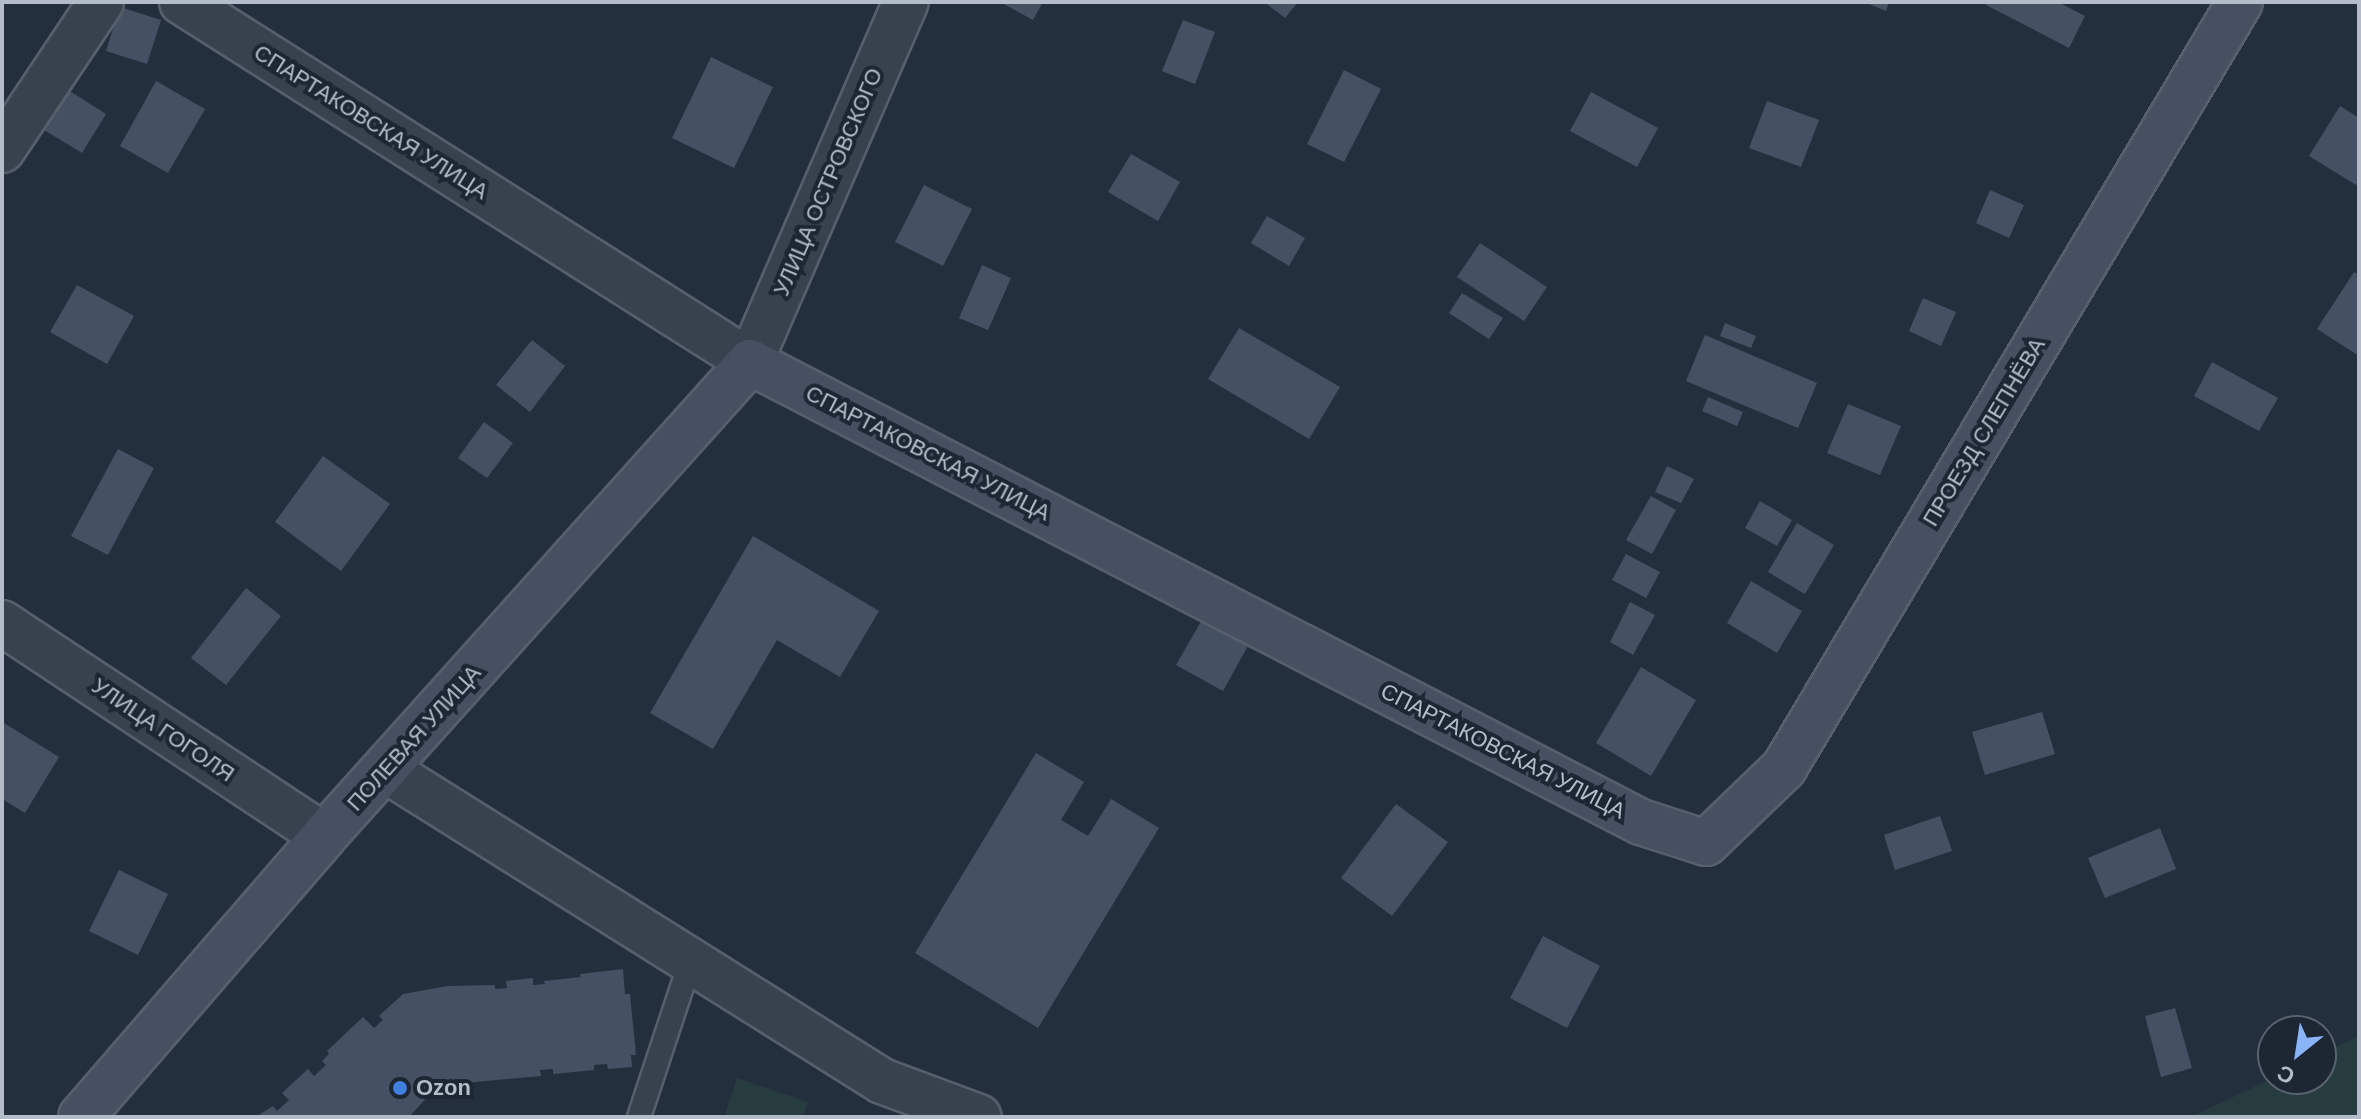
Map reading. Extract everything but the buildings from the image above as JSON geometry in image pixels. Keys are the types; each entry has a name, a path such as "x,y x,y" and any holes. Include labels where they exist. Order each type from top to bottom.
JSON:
{"street":[{"path":"2,150 101,2"},
{"name":"СПАРТАКОВСКАЯ УЛИЦА","path":"182,2 750,362 1641,822 1706,843"},
{"name":"УЛИЦА ОСТРОВСКОГО","path":"750,362 906,2"},
{"name":"ПРОЕЗД СЛЕПНЁВА","path":"1706,843 1784,768 2240,2"},
{"name":"ПОЛЕВАЯ УЛИЦА","path":"81,1117 324,836 750,362"},
{"name":"УЛИЦА ГОГОЛЯ","path":"2,623 324,836"},
{"path":"386,770 882,1081 979,1117"}],"lane":[{"path":"639,1117 690,963"}],"green space":[{"path":"2359,1036 2359,1117 2191,1117 2257,1086 2257,1095 2337,1095 2337,1046"},
{"path":"737,1078 808,1102 803,1117 724,1117"}],"place":[{"name":"Ozon","path":"400,1088"}]}
